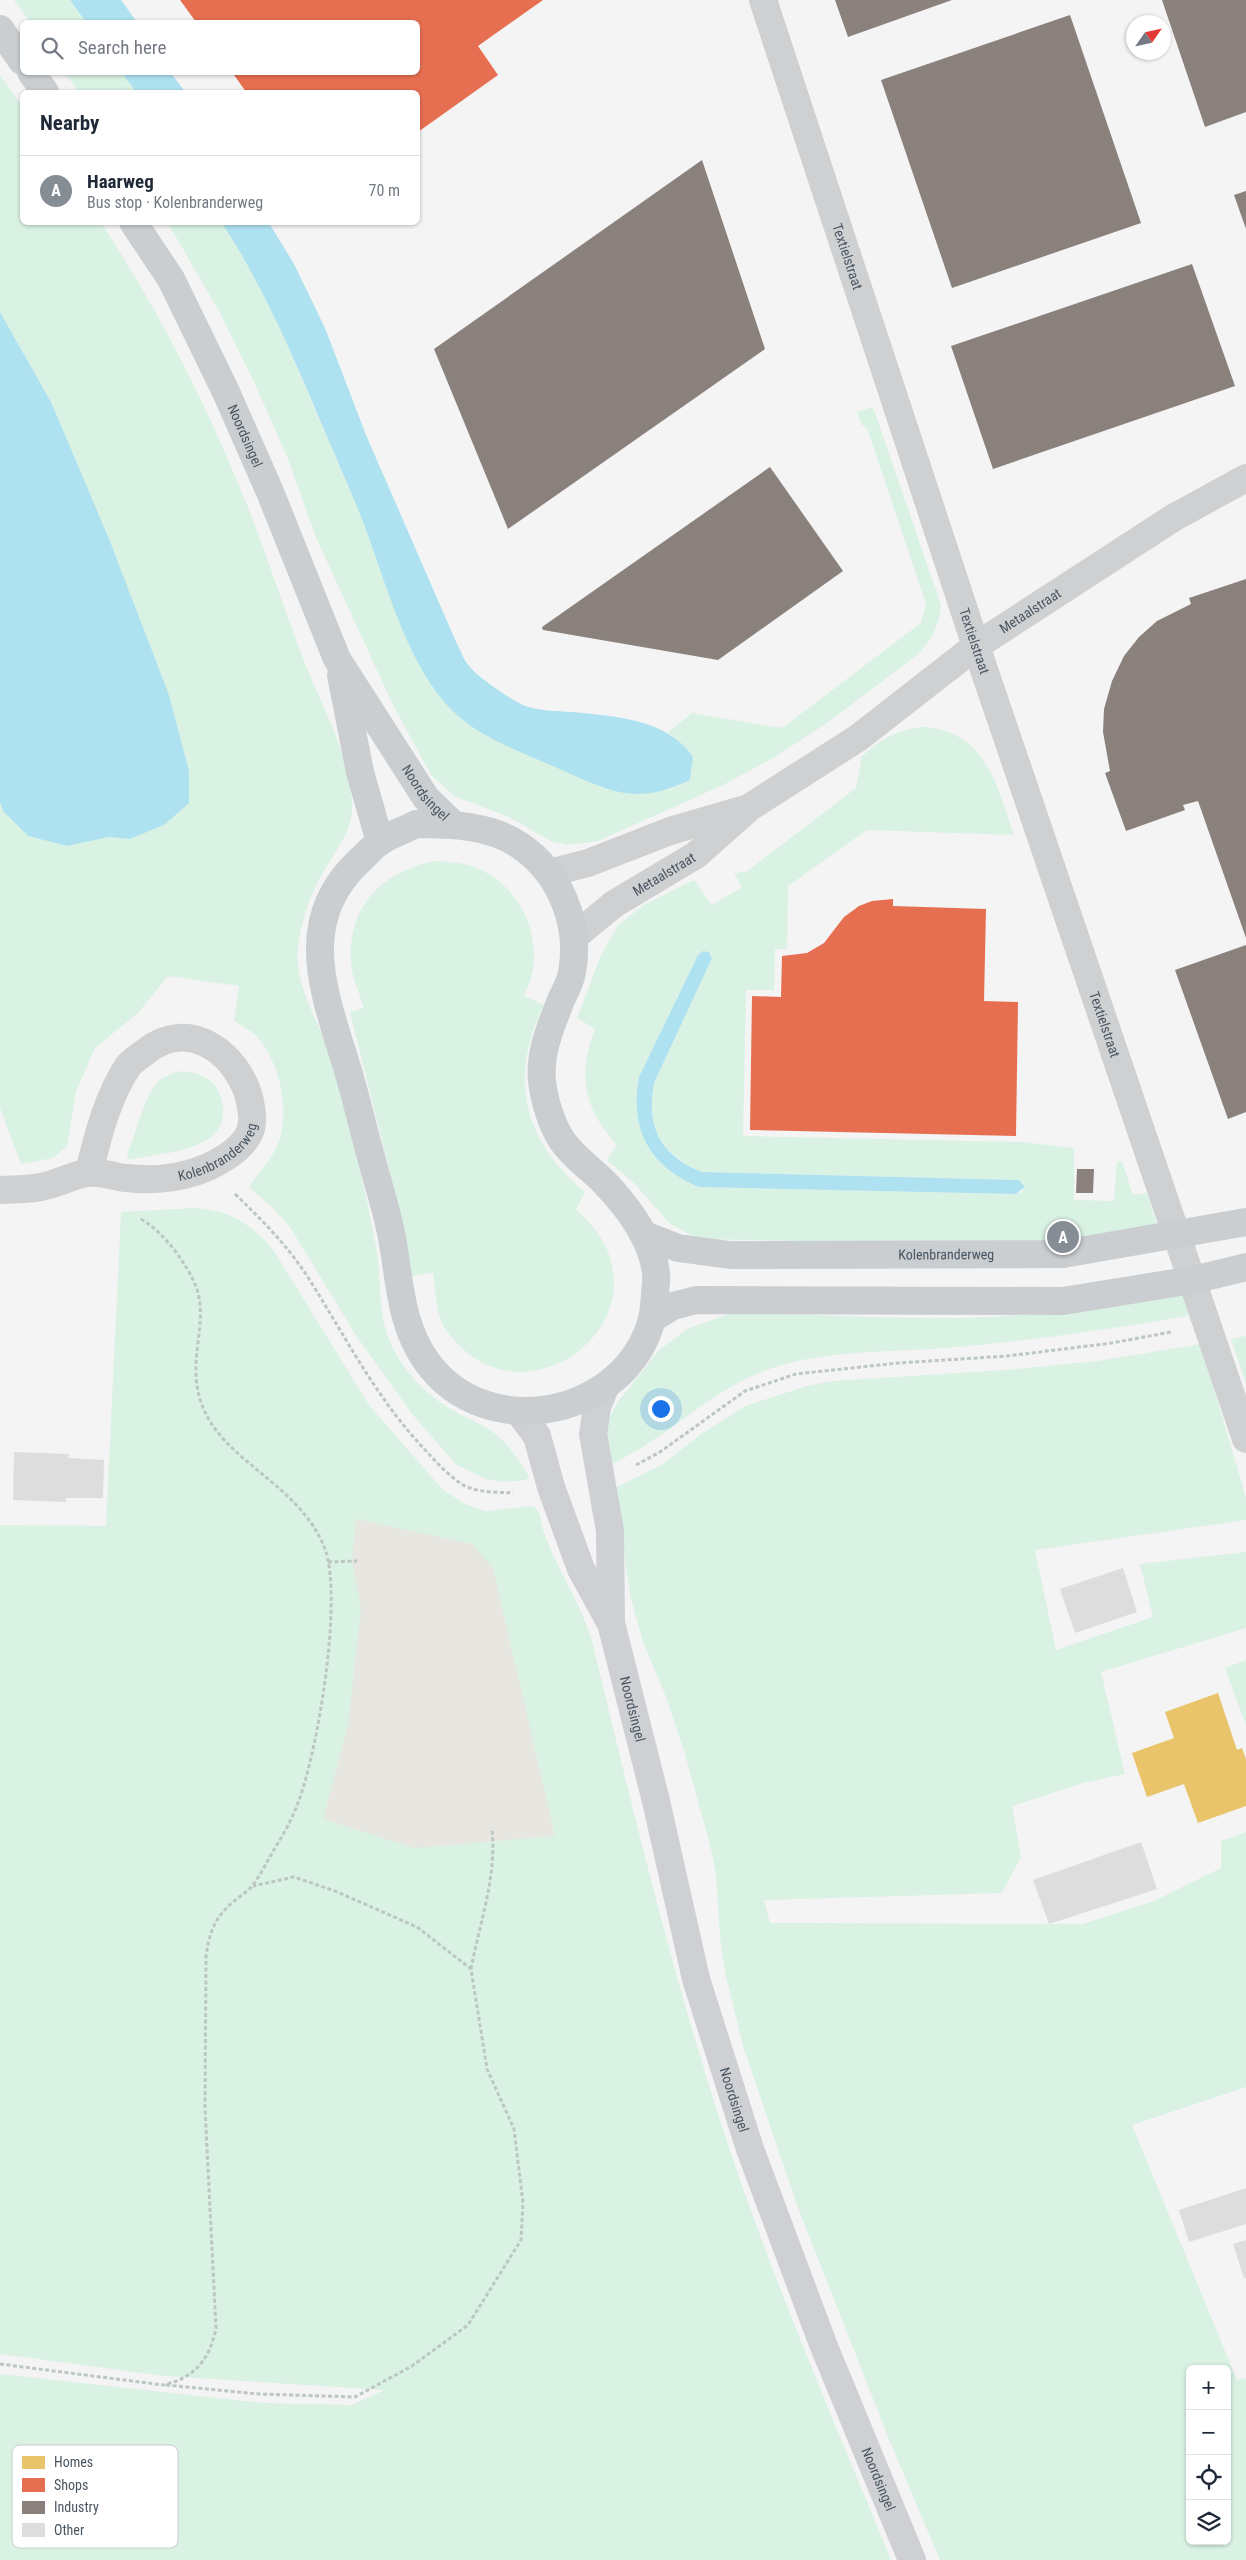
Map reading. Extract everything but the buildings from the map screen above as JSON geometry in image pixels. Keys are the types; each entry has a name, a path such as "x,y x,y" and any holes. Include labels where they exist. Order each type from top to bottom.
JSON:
{"main road":[{"path":"0,29 20,58"},
{"path":"32,75 44,90"},
{"name":"Noordsingel","path":"135,225 171,279 226,392 270,492 337,659 360,772 380,842"},
{"name":"Noordsingel","path":"337,659 426,798 453,824"},
{"path":"416,824 453,824 480,828 519,844 549,873 565,899 574,937 572,974 540,1060 542,1085 559,1137 607,1185 647,1236 656,1274 652,1318 638,1350 624,1370 605,1387 546,1411 519,1412 488,1406 464,1395 440,1378 417,1345 400,1304 391,1236 348,1069 326,999 318,944 327,906 347,873 380,842 416,824"},
{"name":"Kolenbranderweg","path":"647,1236 678,1248 730,1255 937,1256 1063,1254 1246,1222"},
{"path":"652,1318 673,1306 696,1300 1064,1302 1193,1280 1246,1267"},
{"name":"Noordsingel","path":"605,1387 597,1407 593,1434 610,1531 612,1623 656,1801 696,1979 750,2149 823,2344 912,2560"},
{"name":"Noordsingel","path":"519,1412 537,1436 551,1487 581,1569 612,1623"}],"street":[{"name":"Textielstraat","path":"763,0 976,646 1246,1439"},
{"name":"Metaalstraat","path":"574,937 614,904 696,854 750,807 858,738 976,646 1173,518 1246,478"},
{"name":"Metaalstraat","path":"549,873 588,863 670,831 750,807"},
{"name":"Kolenbranderweg","path":"0,1190 45,1187 89,1172 126,1178 169,1178 207,1168 232,1153 248,1135 253,1117 246,1086 229,1059 214,1046 187,1039 168,1040 148,1050 129,1065 111,1098 99,1129 89,1172"}],"path":[{"path":"131,1213 153,1225 163,1236 187,1268 194,1283 200,1306 194,1365 195,1382 202,1405 209,1418 229,1444 292,1498 306,1514 324,1549 328,1562 330,1627 319,1715 299,1801 277,1845 252,1886 217,1918 209,1934 206,1957 205,2108 216,2328 209,2355 200,2365 181,2381 163,2384"},
{"path":"328,1562 358,1561"},
{"path":"0,2364 259,2394 355,2397 412,2366 468,2325 521,2240 523,2203 514,2129 487,2069 471,1969 489,1886 494,1851 492,1828"},
{"path":"252,1886 294,1877 335,1891 417,1927 471,1969"}],"green space":[{"path":"14,0 70,0 85,20 29,20"},
{"path":"0,75 20,103 20,225 102,225 141,287 211,420 241,490 304,661 340,747 350,783 352,813 345,835 320,877 309,903 300,933 298,963 304,992 328,1048 356,1154 376,1247 382,1308 387,1332 396,1355 418,1384 447,1407 485,1427 500,1438 523,1467 529,1477 527,1480 505,1482 486,1479 457,1465 413,1415 357,1337 290,1227 271,1206 250,1188 249,1186 278,1145 283,1112 280,1084 271,1058 254,1034 234,1021 239,986 168,976 138,1013 95,1048 76,1092 67,1146 53,1158 21,1164 0,1108 0,803 4,812 28,836 67,846 109,837 130,839 189,803 189,771 169,695 51,402 0,312"},
{"path":"66,75 123,75 135,90 78,90"},
{"path":"169,225 223,225 227,230 265,294 360,513 410,647 438,694 461,719 489,737 608,790 669,790 690,780 692,764 685,747 668,732 692,713 782,728 921,623 926,604 867,428 862,425 857,412 873,407 941,605 939,620 934,632 927,644 917,655 827,723 775,757 723,785 598,841 567,845 550,841 511,818 454,796 431,775 392,703 315,535 288,459 256,386 220,313"},
{"path":"923,727 945,731 962,739 975,750 986,764 994,780 1014,835 867,830 788,886 787,949 775,949 774,990 746,990 743,1136 1022,1142 1074,1148 1074,1200 1114,1201 1117,1161 1122,1162 1133,1195 1147,1193 1157,1225 1062,1242 933,1244 707,1239 693,1236 670,1224 635,1184 607,1160 617,1145 597,1118 591,1105 585,1077 589,1046 595,1029 577,1018 601,955 618,925 644,905 694,880 712,905 742,887 734,873 746,872 856,788 862,756 869,750 890,736","holes":["703,951 709,952 712,958 654,1083 652,1113 655,1126 666,1148 676,1157 702,1172 1019,1180 1023,1184 1023,1191 1016,1194 699,1187 682,1179 668,1169 656,1157 647,1144 641,1130 637,1114 639,1077 698,955"]},
{"path":"432,861 463,864 481,870 506,887 524,912 533,940 534,955 533,971 524,996 544,1005 533,1032 526,1057 525,1082 528,1106 535,1129 547,1151 564,1172 585,1192 576,1209 592,1226 605,1245 614,1277 610,1307 597,1333 576,1354 549,1367 520,1372 490,1366 462,1348 441,1322 433,1273 412,1276 386,1157 350,1012 364,1008 351,965 352,940 362,907 384,883 414,866"},
{"path":"183,1071 205,1077 214,1084 220,1095 223,1114 219,1128 209,1138 196,1146 129,1160 127,1154 144,1106 153,1088 164,1078"},
{"path":"195,1208 220,1212 248,1226 274,1251 369,1405 443,1490 465,1504 486,1511 532,1506 538,1511 545,1536 582,1614 592,1641 661,1919 700,2057 722,2126 779,2286 891,2560 0,2560 0,2374 263,2403 352,2405 384,2390 164,2376 0,2354 0,1525 106,1526 121,1212"},
{"path":"1183,1294 1189,1314 1186,1316 1036,1338 946,1348 833,1355 789,1363 746,1379 707,1402 632,1453 612,1464 609,1461 606,1431 609,1419 617,1403 659,1350 687,1329 732,1313 891,1318 1011,1316"},
{"path":"1246,1336 1246,1384 1231,1339"},
{"path":"1201,1344 1246,1498 1246,1520 1035,1550 1056,1650 1153,1617 1140,1564 1246,1552 1246,1628 1101,1672 1125,1774 1083,1783 1012,1806 1021,1857 1002,1893 764,1900 770,1923 1083,1924 1154,1901 1221,1868 1221,1841 1246,1832 1246,2087 1132,2125 1231,2365 1186,2365 1186,2545 1231,2545 1231,2365 1237,2380 1246,2378 1246,2560 940,2560 888,2437 797,2205 744,2049 725,1972 720,1936 716,1873 709,1841 684,1751 666,1697 642,1639 630,1594 615,1488 663,1464 701,1434 745,1406 807,1386 833,1381 1005,1370 1098,1361"},
{"path":"1246,1660 1246,1725 1225,1668"}],"sand":[{"path":"356,1519 472,1544 493,1568 555,1836 414,1848 323,1819 348,1725 361,1608 352,1561"}],"water":[{"path":"70,0 121,0 136,20 85,20"},
{"path":"123,75 172,75 184,90 135,90"},
{"path":"223,225 270,225 294,264 325,328 366,435 457,644 468,665 487,682 523,705 541,710 622,718 655,727 669,734 682,744 693,757 690,780 672,788 640,794 612,790 581,779 501,743 471,726 446,704 417,662 406,638 360,514 294,359 261,290"},
{"path":"0,312 51,402 109,539 169,695 189,771 189,803 164,825 130,839 109,837 67,846 28,836 4,812 0,803"},
{"path":"703,951 709,952 712,958 654,1083 652,1113 655,1126 659,1138 676,1157 702,1172 1019,1180 1025,1187 1016,1194 699,1187 682,1179 668,1169 647,1144 641,1130 637,1114 639,1077 698,955"}],"place":[{"name":"Haarweg","path":"1063,1237"}]}
